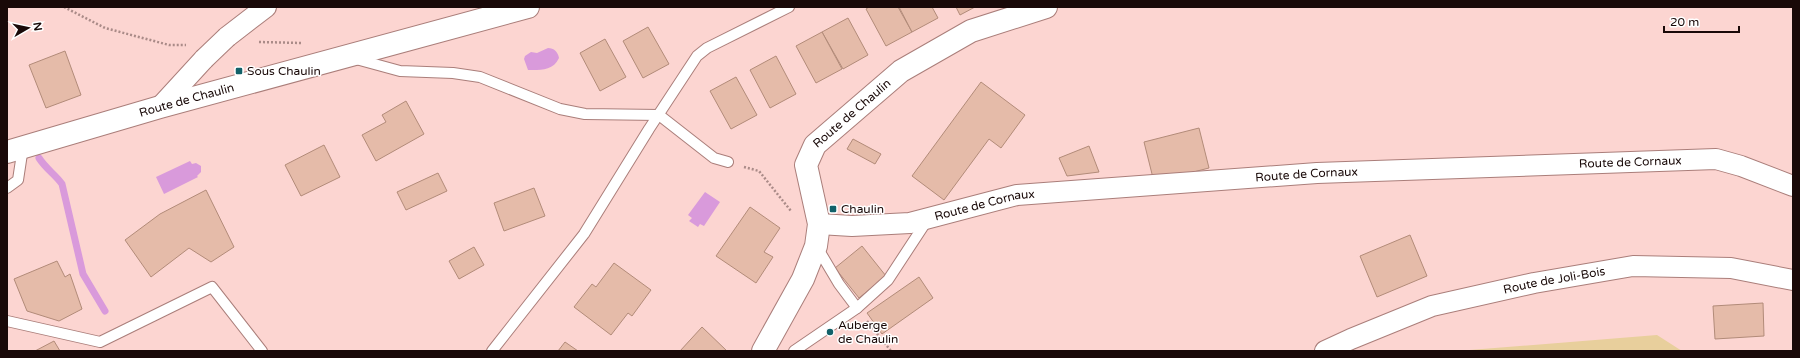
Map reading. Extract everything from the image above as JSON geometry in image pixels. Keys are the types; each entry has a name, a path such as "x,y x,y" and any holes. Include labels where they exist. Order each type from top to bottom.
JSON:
{"street":[{"path":"160,107 198,52 227,37 266,7"},
{"name":"Route de Chaulin","path":"15,149 160,107 528,7"},
{"name":"Route de Chaulin","path":"763,351 803,279 816,246 819,224 806,165 815,145 901,71 971,31 1046,7"},
{"name":"Route de Cornaux","path":"819,224 828,226 859,226 910,223 1016,195 1325,172 1716,159 1741,166 1793,186"},
{"name":"Route de Joli-Bois","path":"1325,351 1432,306 1534,283 1633,266 1731,268 1793,280"}],"lane":[{"path":"492,351 584,234 697,56 707,48 789,7"},
{"path":"348,56 400,71 452,73 480,77 560,109 586,114 659,115 714,158 728,162"},
{"path":"7,188 18,180 15,149"},
{"path":"794,351 857,308 888,280 930,218"},
{"path":"816,246 839,284 857,308"},
{"path":"7,321 98,347 212,287 262,351"}],"path":[{"path":"64,7 105,28 198,52"},
{"path":"254,43 306,43"},
{"path":"728,162 759,171 792,213"},
{"path":"857,308 891,351"}],"shaded area":[{"path":"548,48 554,50 558,54 559,58 556,62 550,68 528,70 524,59 525,56 531,52 537,53"},
{"path":"190,161 192,164 196,163 201,166 201,172 197,176 198,177 164,194 156,177"},
{"path":"705,192 720,202 704,226 700,224 698,227 689,221 692,218 688,215"},
{"path":"1657,335 1682,351 1457,351"}],"building":[{"path":"869,7 898,7 912,32 886,46 866,9"},
{"path":"899,7 932,7 938,18 912,32"},
{"path":"956,7 975,7 960,15"},
{"path":"848,18 868,55 843,69 822,32"},
{"path":"648,27 669,64 643,78 623,41"},
{"path":"822,32 842,69 816,83 796,46"},
{"path":"605,39 626,77 600,91 580,53"},
{"path":"65,51 81,95 46,108 29,65"},
{"path":"776,56 796,94 770,108 750,70"},
{"path":"736,77 757,115 731,129 710,91"},
{"path":"981,82 1025,115 1001,148 989,139 944,200 912,176"},
{"path":"406,101 424,134 376,161 362,135 386,122 382,115"},
{"path":"1199,128 1209,168 1154,182 1144,142"},
{"path":"853,139 881,154 875,164 847,149"},
{"path":"324,145 340,177 301,196 285,165"},
{"path":"1089,146 1099,172 1067,176 1059,158"},
{"path":"438,173 447,191 406,210 397,192"},
{"path":"534,188 545,216 504,231 494,203"},
{"path":"206,190 234,247 211,262 189,248 151,277 125,240 160,214"},
{"path":"750,207 780,228 764,252 773,257 756,283 716,256"},
{"path":"1410,235 1427,276 1377,297 1360,256"},
{"path":"862,246 886,276 859,298 835,268"},
{"path":"474,247 484,265 459,279 449,261"},
{"path":"57,261 65,277 70,274 82,309 59,321 27,311 14,279"},
{"path":"614,263 651,290 632,316 628,313 611,335 574,307 592,284 596,287"},
{"path":"919,277 933,298 882,334 867,313"},
{"path":"1763,303 1764,336 1715,339 1713,306"},
{"path":"702,327 727,351 680,351"},
{"path":"54,341 60,351 35,351"},
{"path":"565,342 578,351 558,351"}],"waterway":[{"path":"39,158 62,184 83,274 105,311"}],"place":[{"name":"Sous Chaulin","path":"239,71"},
{"name":"Chaulin","path":"833,209"},
{"name":"Auberge de Chaulin","path":"830,332"}]}
